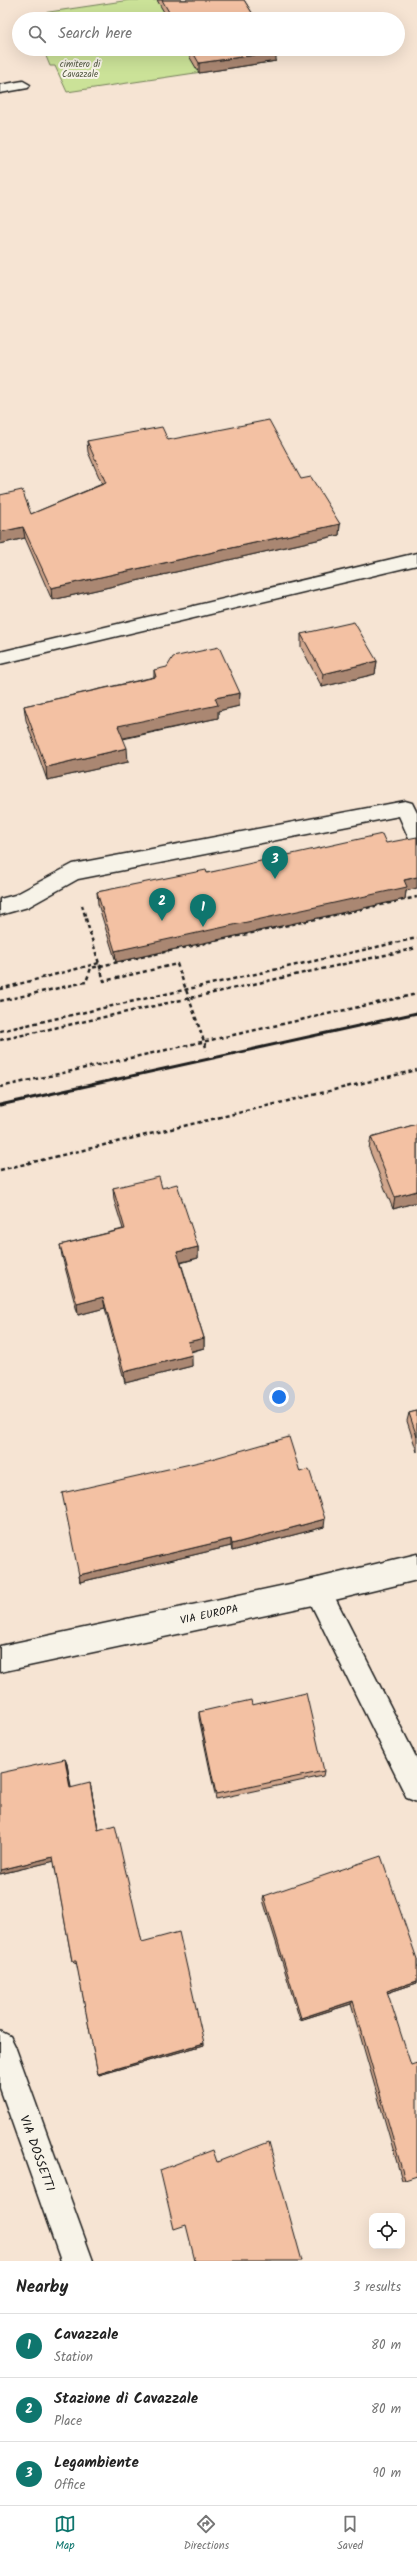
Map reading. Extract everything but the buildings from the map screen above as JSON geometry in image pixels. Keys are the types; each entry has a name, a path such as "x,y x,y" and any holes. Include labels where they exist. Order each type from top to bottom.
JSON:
{"street":[{"path":"0,89 23,85"},
{"path":"0,658 417,559"},
{"path":"0,907 21,901 73,872 405,808 417,836"},
{"name":"VIA EUROPA","path":"0,1659 318,1591 417,1567"},
{"path":"318,1591 417,1788"},
{"name":"VIA DOSSETTI","path":"0,2046 77,2261"}],"path":[{"path":"73,872 104,980 177,964 207,1050"},
{"path":"0,989 99,965 417,897"},
{"path":"0,1031 417,938"},
{"path":"0,1040 417,948"},
{"path":"0,1001 86,982 90,968 99,965"},
{"path":"0,1087 417,994"},
{"path":"0,1170 417,1070"}],"green space":[{"path":"130,0 238,0 247,12 49,12"},
{"name":"cimitero di Cavazzale","path":"46,56 273,56 276,61 67,92 55,66 50,66"}],"railway":[{"path":"0,1105 417,1013"}],"place":[{"name":"Legambiente","path":"275,879"},
{"name":"Stazione di Cavazzale","path":"162,921"},
{"name":"Cavazzale","path":"203,927"}]}
